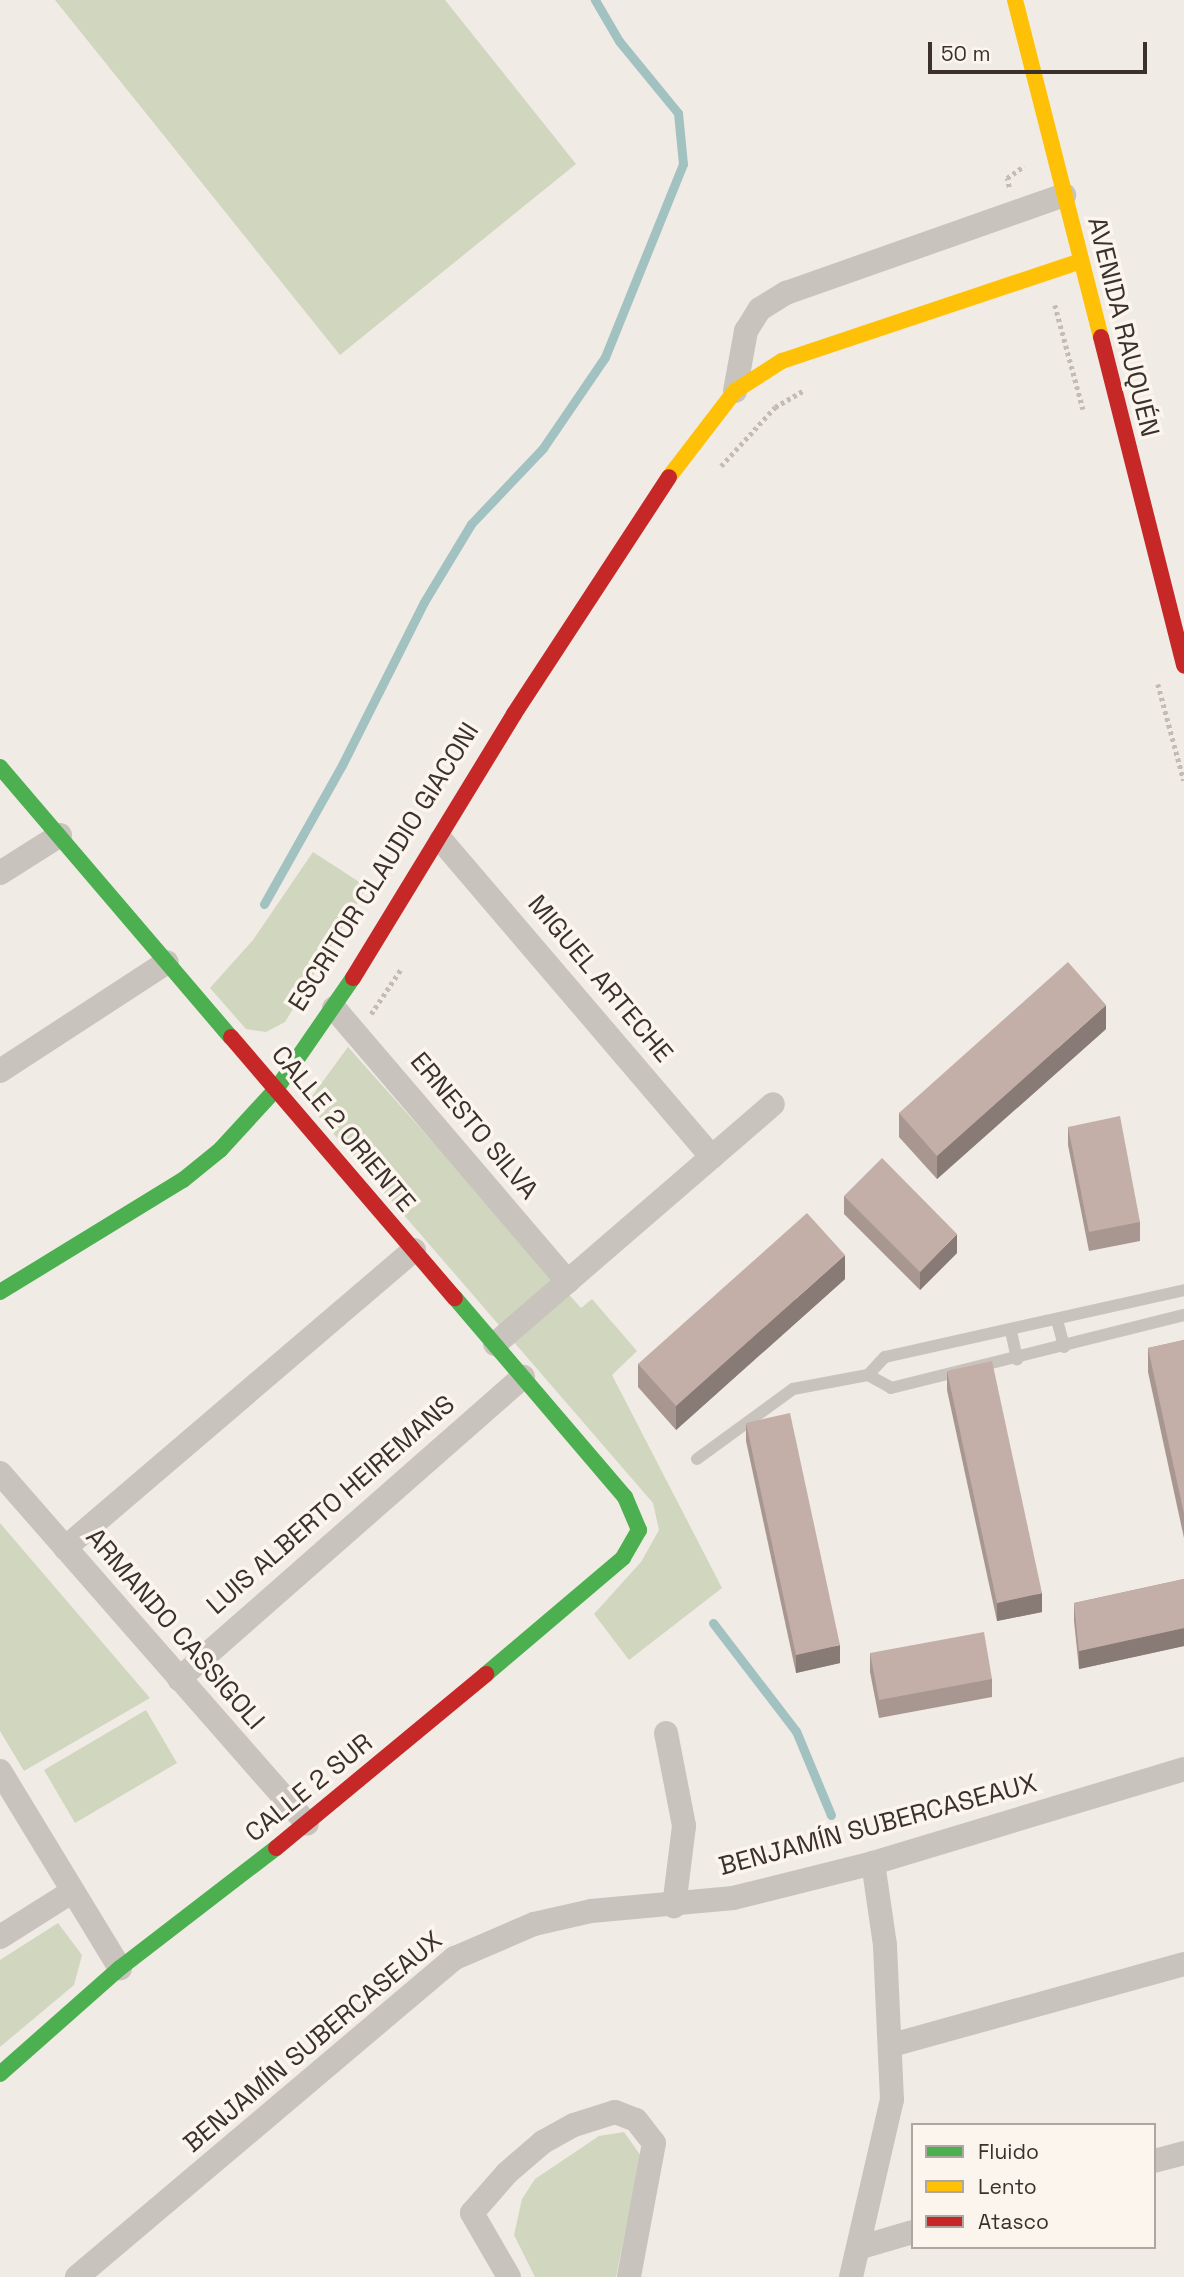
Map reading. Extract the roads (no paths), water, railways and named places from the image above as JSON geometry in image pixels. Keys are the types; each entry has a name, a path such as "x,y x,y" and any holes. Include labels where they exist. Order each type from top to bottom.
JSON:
{"street":[{"name":"AVENIDA RAUQUÉN","path":"1015,0 1183,660"},
{"name":"ESCRITOR CLAUDIO GIACONI","path":"735,391 746,331 760,309 786,293 1064,195"},
{"name":"ESCRITOR CLAUDIO GIACONI","path":"0,1292 183,1180 220,1150 277,1088 334,1008 441,840 514,714 676,468 735,391 782,360 1081,261"},
{"name":"CALLE 2 ORIENTE","path":"0,767 625,1497 639,1530"},
{"path":"0,873 60,835"},
{"name":"MIGUEL ARTECHE","path":"441,840 712,1157"},
{"path":"0,1072 167,962"},
{"name":"ERNESTO SILVA","path":"334,1008 568,1282"},
{"path":"495,1344 773,1104"},
{"path":"65,1548 414,1250"},
{"name":"LUIS ALBERTO HEIREMANS","path":"179,1679 523,1377"},
{"name":"ARMANDO CASSIGOLI","path":"0,1473 307,1824"},
{"name":"CALLE 2 SUR","path":"0,2074 120,1968 307,1824 624,1558 639,1530"},
{"path":"666,1733 684,1826 674,1906"},
{"name":"BENJAMÍN SUBERCASEAUX","path":"77,2277 454,1958 534,1924 591,1911 674,1906 733,1898 873,1863 1184,1769"},
{"path":"0,1771 120,1968"},
{"path":"851,2277 892,2100 885,1945 873,1863"},
{"path":"0,1937 73,1891"},
{"path":"891,2045 1184,1964"},
{"path":"509,2277 472,2213 507,2173 543,2142 604,2113 626,2114 646,2128 654,2143 629,2277"},
{"path":"1156,2160 1184,2153"},
{"path":"858,2248 911,2233"}],"lane":[{"path":"697,1459 793,1389 868,1375 885,1357 1011,1331 1184,1290"},
{"path":"868,1375 891,1388 1017,1359 1184,1315"},
{"path":"1057,1320 1064,1347"},
{"path":"1011,1331 1017,1359"}],"waterway":[{"path":"264,904 342,765 424,602 471,524 543,448 605,357 683,164 678,113 619,41 595,0"},
{"path":"713,1623 796,1731 831,1815"}]}
